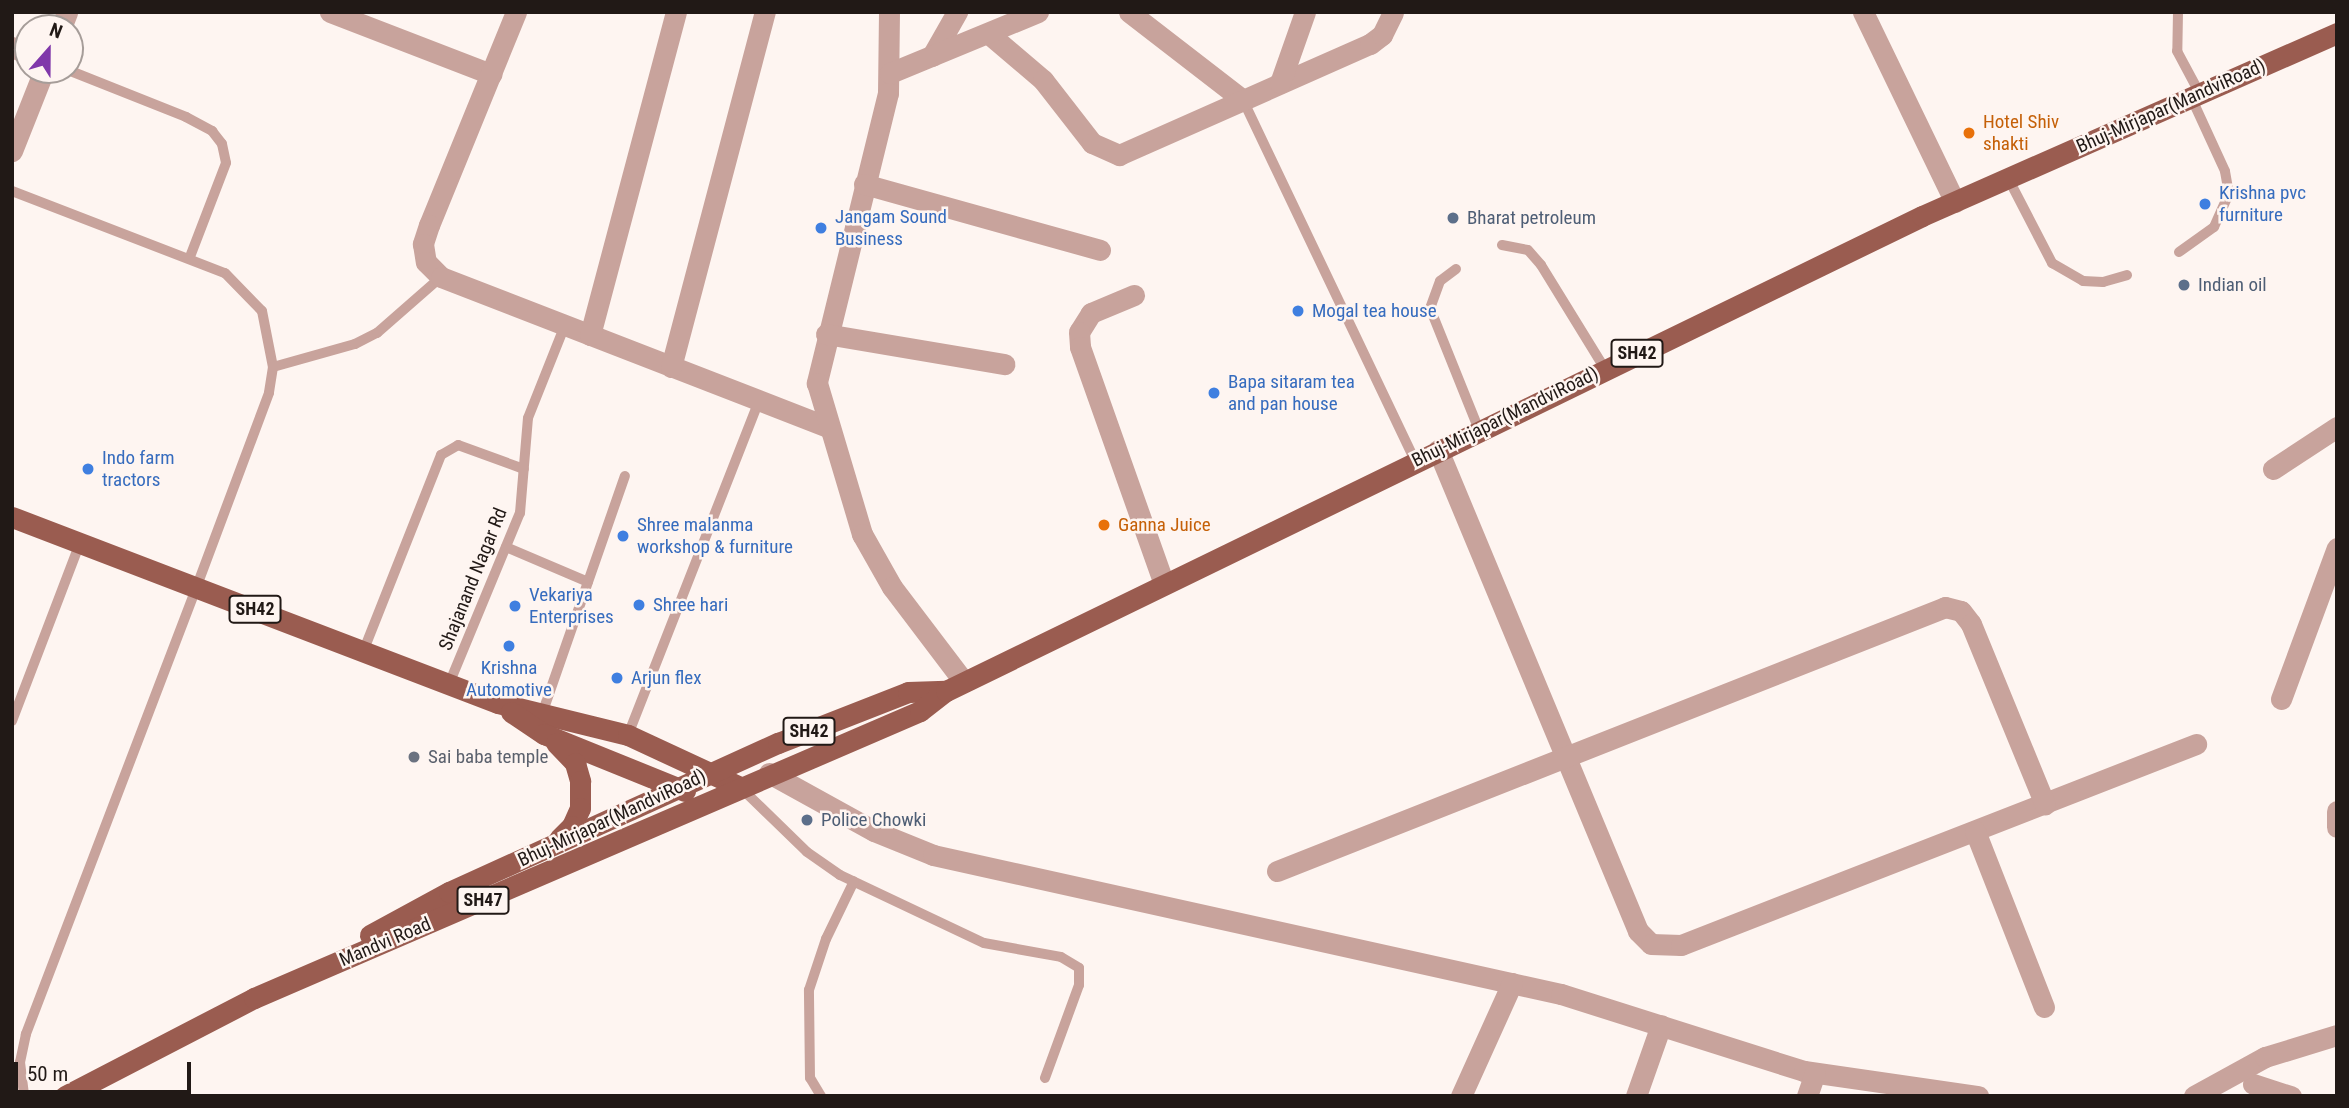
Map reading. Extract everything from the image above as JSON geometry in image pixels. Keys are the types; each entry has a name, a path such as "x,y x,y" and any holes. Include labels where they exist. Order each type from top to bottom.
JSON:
{"main road":[{"name":"Bhuj-Mirjapar(MandviRoad)","path":"711,802 769,773 920,711 955,687 1164,584 1955,202 2337,33"},
{"name":"SH42","path":"12,517 498,703 711,802"},
{"name":"Bhuj-Mirjapar(MandviRoad)","path":"254,998 449,892 677,787 908,692 955,687"},
{"name":"SH42","path":"542,724 628,735 713,772 740,787"},
{"name":"SH42","path":"542,724 575,763 580,781 580,808 572,826 552,845"},
{"name":"Mandvi Road","path":"65,1096 254,998 711,802"}],"street":[{"path":"330,12 491,74"},
{"path":"516,12 423,244 426,262 441,277 827,427"},
{"path":"590,335 676,12"},
{"path":"671,367 765,12"},
{"path":"890,12 890,73 826,334 817,383 827,427 875,562 955,687"},
{"path":"932,56 957,12"},
{"path":"890,73 1038,12"},
{"path":"1129,12 1243,100"},
{"path":"1280,82 1305,12"},
{"path":"989,34 1043,80 1092,143 1110,154 1119,155 1370,44 1382,35 1393,12"},
{"path":"1863,12 1955,202"},
{"path":"12,151 38,84"},
{"path":"864,184 1100,250"},
{"path":"1133,295 1091,313 1079,332 1080,347 1164,584"},
{"path":"826,334 1004,364"},
{"path":"2273,469 2337,427"},
{"path":"1438,450 1638,930 1651,944 1681,945 2196,744"},
{"path":"2281,699 2337,548"},
{"path":"1277,871 1567,759 1945,607 1961,611 1971,624 2045,804"},
{"path":"769,773 874,831 933,855 1512,983 1661,1025 1815,1073 1978,1096"},
{"path":"2337,811 2337,827"},
{"path":"1975,831 2044,1007"},
{"path":"1461,1096 1512,983"},
{"path":"1636,1096 1661,1025"},
{"path":"2252,1083 2283,1050 2337,1035"},
{"path":"1807,1096 1815,1073"},
{"path":"2194,1096 2252,1083 2291,1096"}],"lane":[{"path":"2178,12 2177,51 2225,171 2229,194 2214,227 2179,252"},
{"path":"84,76 186,117 212,131 222,144 226,163 190,257"},
{"path":"1243,100 1415,461"},
{"path":"2008,178 2052,263 2083,281 2103,282 2127,275"},
{"path":"12,191 190,257 225,273 262,311 273,367 269,393 26,1034 20,1062 24,1096"},
{"path":"1502,245 1528,250 1541,265 1605,369"},
{"path":"1456,269 1440,281 1430,307 1479,430"},
{"path":"273,367 355,344 377,333 441,277"},
{"name":"Shajanand Nagar Rd","path":"449,684 520,513 528,418 565,325"},
{"path":"628,735 759,401"},
{"path":"363,652 441,455 458,445 524,469"},
{"path":"542,724 587,582 625,476"},
{"path":"12,721 80,543"},
{"path":"506,547 587,582"},
{"path":"740,787 807,852 854,881 985,943 1061,957 1079,968 1079,985 1045,1078"},
{"path":"821,1096 810,1078 809,990 825,939 854,881"}],"place":[{"name":"Hotel Shiv shakti","path":"1969,133"},
{"name":"Krishna pvc furniture","path":"2205,204"},
{"name":"Bharat petroleum","path":"1453,218"},
{"name":"Jangam Sound Business","path":"821,228"},
{"name":"Indian oil","path":"2184,285"},
{"name":"Mogal tea house","path":"1298,311"},
{"name":"Bapa sitaram tea and pan house","path":"1214,393"},
{"name":"Indo farm tractors","path":"88,469"},
{"name":"Ganna Juice","path":"1104,525"},
{"name":"Shree malanma workshop & furniture","path":"623,536"},
{"name":"Shree hari","path":"639,605"},
{"name":"Vekariya Enterprises","path":"515,606"},
{"name":"Krishna Automotive","path":"509,646"},
{"name":"Arjun flex","path":"617,678"},
{"name":"Sai baba temple","path":"414,757"},
{"name":"Police Chowki","path":"807,820"}]}
